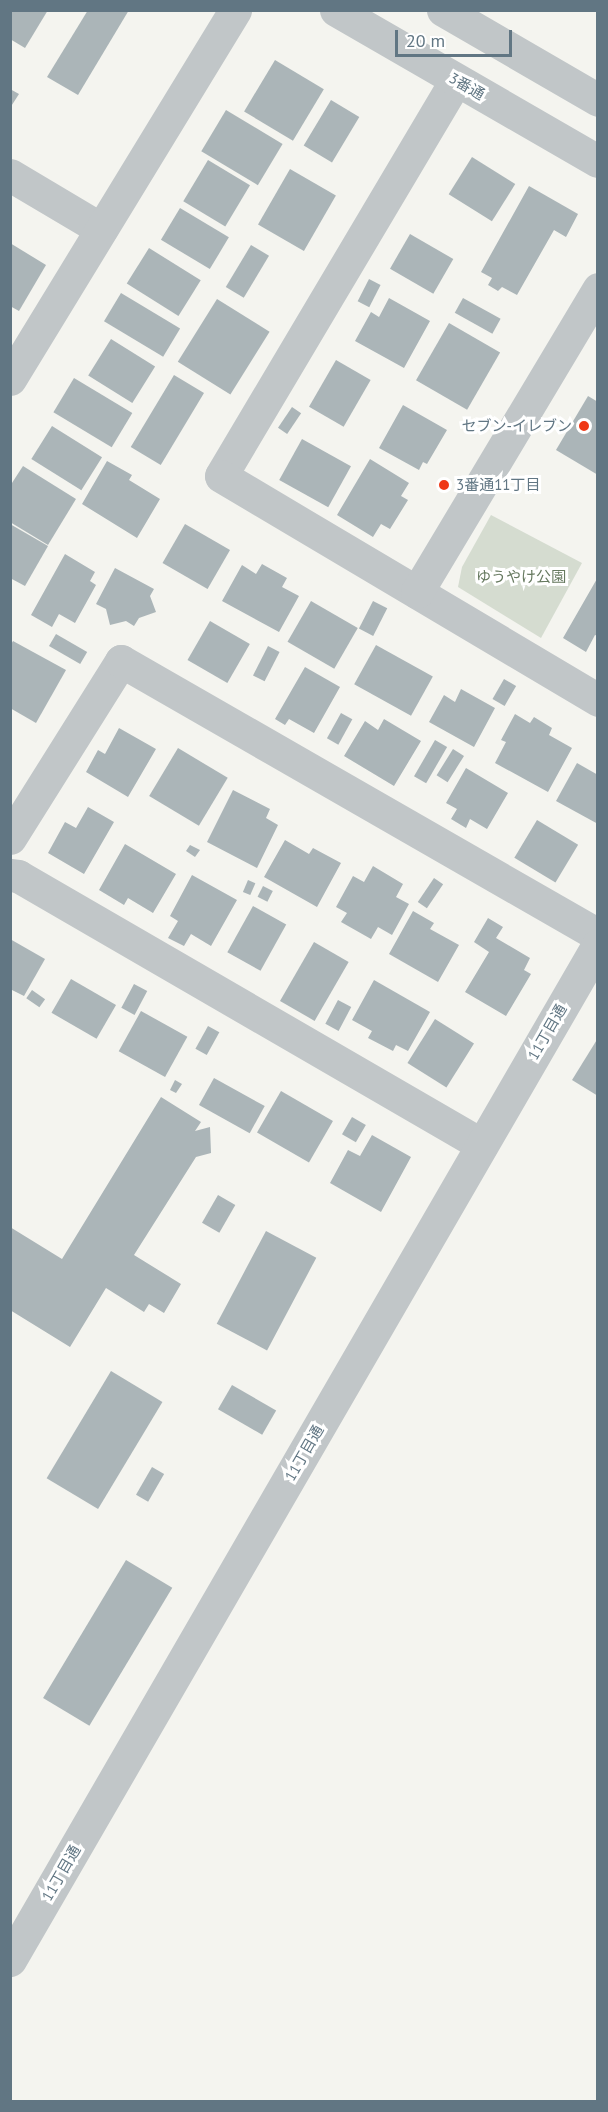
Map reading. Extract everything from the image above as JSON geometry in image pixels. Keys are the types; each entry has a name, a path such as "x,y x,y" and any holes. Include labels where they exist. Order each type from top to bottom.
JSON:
{"street":[{"path":"10,379 235,10"},
{"name":"3番通","path":"336,10 597,161"},
{"path":"443,10 597,100"},
{"path":"456,80 221,476 597,700"},
{"path":"10,175 101,229"},
{"path":"417,592 597,289"},
{"path":"10,838 122,661 597,935"},
{"path":"10,875 18,876 482,1145"},
{"name":"11丁目通","path":"10,1960 597,945"}],"green space":[{"name":"ゆうやけ公園","path":"491,515 582,563 541,638 458,587 462,567"}],"building":[{"path":"10,10 48,10 25,48 10,39"},
{"path":"88,10 129,10 78,95 47,77"},
{"path":"275,60 324,89 293,141 244,111"},
{"path":"10,89 19,94 10,108"},
{"path":"331,100 359,117 332,162 304,145"},
{"path":"226,110 283,144 258,185 201,151"},
{"path":"472,157 515,184 492,221 449,194"},
{"path":"208,160 250,185 225,226 183,201"},
{"path":"290,169 336,196 304,251 258,224"},
{"path":"529,186 578,214 566,237 554,230 517,295 502,287 498,291 488,285 492,278 481,272"},
{"path":"180,208 229,237 210,269 161,240"},
{"path":"410,234 453,259 433,294 390,269"},
{"path":"10,243 46,265 19,311 10,306"},
{"path":"251,245 269,256 244,298 226,287"},
{"path":"149,248 201,280 178,316 127,284"},
{"path":"369,279 381,285 369,307 358,301"},
{"path":"121,293 180,329 163,357 104,321"},
{"path":"389,298 430,321 404,368 355,341 371,312 379,317"},
{"path":"463,298 501,319 492,334 455,313"},
{"path":"217,299 270,332 230,395 178,362"},
{"path":"449,323 500,352 467,410 416,380"},
{"path":"111,339 155,367 132,403 88,375"},
{"path":"336,360 371,380 344,427 309,407"},
{"path":"174,375 204,393 161,465 131,447"},
{"path":"74,378 132,413 112,447 53,412"},
{"name":"セブン-イレブン","path":"588,396 598,402 598,475 556,450"},
{"path":"403,405 447,430 427,464 423,462 419,470 379,448"},
{"path":"292,407 301,413 287,434 278,428"},
{"path":"52,426 102,457 81,490 31,459"},
{"path":"302,439 351,466 328,507 279,480"},
{"path":"370,459 409,483 401,496 408,500 390,529 381,524 373,537 337,515"},
{"path":"107,461 132,475 129,480 160,499 137,538 82,504"},
{"path":"23,466 76,499 48,545 10,522 10,486"},
{"path":"10,524 48,546 25,586 10,578"},
{"path":"185,524 230,550 208,589 162,563"},
{"path":"65,554 95,572 90,581 96,585 75,623 59,614 52,627 31,615"},
{"path":"262,564 287,578 282,587 299,596 279,632 222,601 242,565 256,574"},
{"path":"115,568 154,589 150,596 156,612 139,618 134,626 126,621 110,625 106,609 96,604"},
{"path":"598,577 598,636 595,635 586,652 563,638"},
{"path":"311,601 358,628 334,669 288,642"},
{"path":"373,601 387,608 373,636 359,629"},
{"path":"210,621 250,644 227,683 188,660"},
{"path":"56,634 87,652 80,664 49,646"},
{"path":"13,641 66,670 36,723 10,708 10,646"},
{"path":"376,645 433,677 411,716 354,684"},
{"path":"268,646 280,652 265,681 253,675"},
{"path":"305,667 340,687 314,733 289,719 285,725 275,719"},
{"path":"504,679 516,686 505,706 492,699"},
{"path":"461,689 495,708 474,747 429,722 444,695 455,702"},
{"path":"341,713 352,719 338,745 327,738"},
{"path":"515,714 530,723 534,717 552,728 549,735 572,748 548,792 495,763 506,742 501,740"},
{"path":"384,719 421,741 394,786 344,756 365,721 378,730"},
{"path":"119,728 156,749 128,797 86,772 98,750 105,754"},
{"path":"435,740 447,747 426,783 414,776"},
{"path":"178,748 228,778 199,826 149,796"},
{"path":"453,749 464,756 448,782 437,775"},
{"path":"577,763 598,775 598,824 556,801"},
{"path":"466,768 508,793 487,829 470,819 466,828 451,819 457,809 446,803"},
{"path":"233,790 270,809 266,818 278,825 257,868 207,842"},
{"path":"88,807 114,822 84,874 48,853 65,822 76,828"},
{"path":"537,820 578,845 555,882 514,858"},
{"path":"285,840 309,854 313,848 341,863 317,907 264,877"},
{"path":"125,844 176,874 153,913 128,898 124,905 99,890"},
{"path":"190,845 200,850 195,857 186,851"},
{"path":"373,866 403,884 396,897 409,904 392,935 378,927 371,939 341,922 347,913 336,907 353,876 364,882"},
{"path":"192,875 237,900 211,946 191,934 184,946 168,938 178,921 170,916"},
{"path":"434,878 443,884 427,908 418,902"},
{"path":"248,880 255,883 250,895 243,892"},
{"path":"263,886 273,891 267,902 258,897"},
{"path":"253,906 286,924 261,971 227,952"},
{"path":"413,911 434,923 430,929 459,945 438,982 389,954"},
{"path":"488,918 503,927 496,938 530,958 524,970 531,974 506,1016 465,992 489,952 474,942"},
{"path":"10,939 45,959 24,996 10,989"},
{"path":"314,942 349,962 315,1021 280,1001"},
{"path":"71,979 116,1005 97,1039 52,1013"},
{"path":"374,980 430,1012 408,1051 396,1045 393,1051 368,1038 372,1031 352,1020"},
{"path":"134,984 147,991 135,1015 121,1008"},
{"path":"32,990 45,999 39,1007 26,998"},
{"path":"338,1000 351,1007 339,1031 325,1024"},
{"path":"141,1011 187,1037 165,1077 119,1051"},
{"path":"435,1019 474,1043 446,1087 407,1063"},
{"path":"208,1026 219,1032 207,1055 195,1049"},
{"path":"598,1038 598,1096 572,1080"},
{"path":"214,1078 265,1106 250,1133 199,1105"},
{"path":"175,1080 182,1084 176,1093 170,1090"},
{"path":"281,1091 333,1121 309,1163 257,1133"},
{"path":"161,1097 201,1122 195,1131 210,1127 211,1153 196,1157 134,1255 181,1284 164,1313 149,1304 144,1312 106,1288 70,1347 10,1310 10,1227 62,1259"},
{"path":"352,1117 366,1125 356,1142 342,1134"},
{"path":"372,1135 411,1157 381,1212 330,1183 348,1150 360,1156"},
{"path":"218,1195 235,1205 219,1233 202,1223"},
{"path":"266,1231 316,1258 267,1350 217,1324"},
{"path":"111,1371 162,1402 98,1509 47,1478"},
{"path":"232,1385 276,1410 262,1435 218,1409"},
{"path":"152,1467 164,1474 148,1502 136,1495"},
{"path":"126,1560 172,1588 89,1726 43,1698"}],"place":[{"name":"セブン-イレブン","path":"584,426"},
{"name":"3番通11丁目","path":"444,485"}]}
